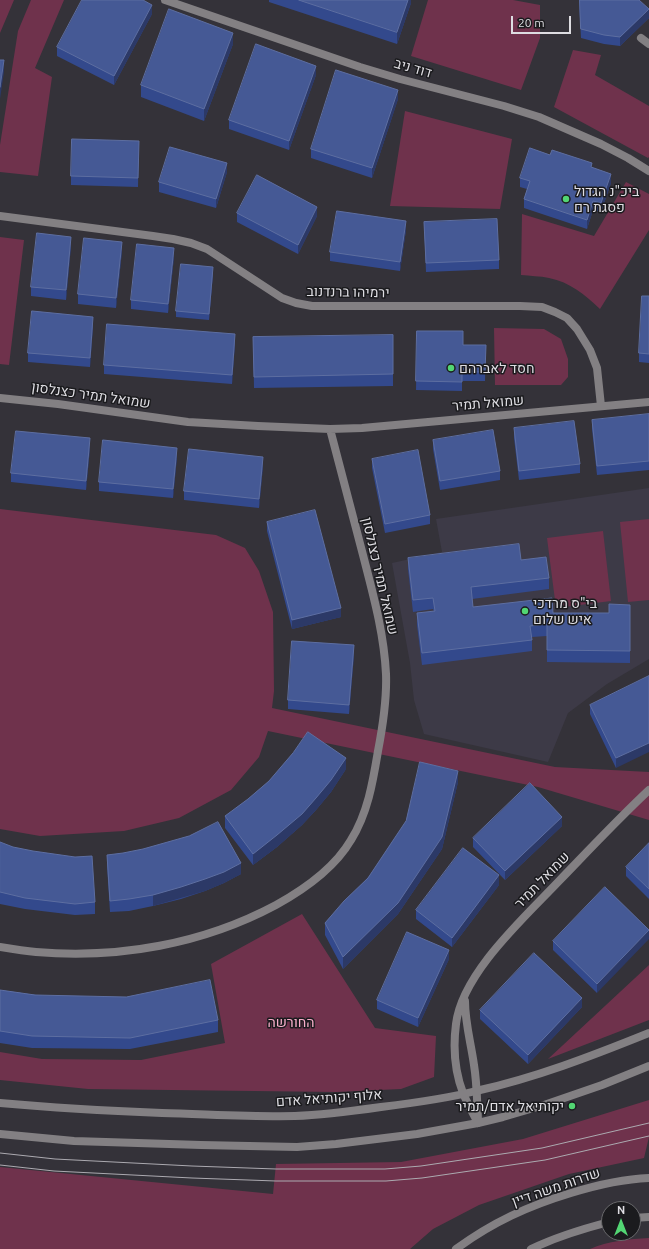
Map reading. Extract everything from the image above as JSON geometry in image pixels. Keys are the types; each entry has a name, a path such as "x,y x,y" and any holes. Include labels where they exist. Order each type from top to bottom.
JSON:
{"street":[{"name":"דוד ניב","path":"164,0 366,69 504,106 539,117 600,144 628,158 649,171"},
{"path":"641,38 649,44"},
{"name":"ירמיהו ברנדנוב","path":"0,216 153,236 192,243 207,249 282,298 296,303 312,306 542,307 567,318 577,329 590,350 597,368 601,406"},
{"name":"שמואל תמיר כצנלסון","path":"0,398 58,404 188,422 333,431 378,614 386,673 386,702 372,788 352,839 335,862 316,879 290,897 254,917 228,928 148,949 76,954 36,952 0,947"},
{"name":"שמואל תמיר","path":"333,431 649,402"},
{"name":"שמואל תמיר","path":"478,1123 463,1094 456,1068 455,1045 456,1023 459,1011 472,982 489,957 512,931 624,813 649,790"},
{"name":"שמואל תמיר","path":"465,996 465,1016 474,1064 477,1091 478,1123"},
{"name":"אלוף יקותיאל אדם","path":"0,1103 76,1110 296,1116 367,1109 463,1094 534,1076 591,1056 649,1033"},
{"path":"0,1134 74,1141 202,1145 296,1147 336,1144 417,1134 478,1123 544,1105 602,1085 649,1066"},
{"name":"שדרות משה דיין","path":"456,1249 496,1223 532,1206 610,1182 649,1178"},
{"path":"530,1249 546,1242 601,1224"}],"shaded area":[{"name":"בי\"ס מרדכי איש שלום","path":"649,488 649,659 607,684 568,713 548,762 424,734 414,700 410,663 392,563 442,552 436,519"}],"green space":[{"path":"0,0 14,0 0,33"},
{"path":"31,0 64,0 35,68 52,77 38,176 0,172 0,145 18,31"},
{"path":"428,0 513,0 540,5 540,38 521,90 411,56"},
{"path":"573,50 601,55 595,75 649,106 648,158 554,107"},
{"path":"405,111 512,139 500,209 390,206"},
{"path":"626,182 649,194 649,230 600,309 583,294 564,283 546,277 521,275 522,214 594,236"},
{"path":"0,237 24,240 9,365 0,364"},
{"path":"494,328 544,329 561,339 568,359 568,377 561,385 495,385"},
{"path":"0,509 216,535 245,548 259,571 273,612 274,691 272,708 555,767 649,772 649,820 538,787 268,731 259,757 231,790 179,818 124,831 40,836 0,829"},
{"path":"649,519 649,600 628,602 620,522"},
{"path":"603,531 611,601 556,608 547,538"},
{"name":"החורשה","path":"302,914 375,1028 436,1036 434,1077 401,1089 336,1092 88,1089 0,1080 0,1052 42,1059 141,1060 225,1043 211,964"},
{"path":"649,965 649,1020 548,1059"},
{"path":"649,1100 649,1137 644,1158 569,1174 479,1205 433,1229 410,1249 0,1249 0,1167 273,1194 276,1164 401,1162 523,1139"},
{"path":"649,1238 649,1249 590,1249 619,1241 641,1241 641,1239"}],"building":[{"path":"82,0 143,0 152,5 114,76 57,47"},
{"path":"299,0 408,0 397,32"},
{"path":"580,0 639,0 649,9 620,37 604,35 581,29"},
{"path":"169,9 233,33 204,109 141,85"},
{"path":"256,44 316,66 289,141 229,120"},
{"path":"0,60 4,60 0,87"},
{"path":"336,70 398,90 372,168 311,149"},
{"path":"72,139 139,141 138,178 71,176"},
{"path":"170,147 227,163 216,199 159,182"},
{"name":"ביכ\"נ הגדול פסגת רם","path":"530,148 550,155 552,150 592,163 591,167 611,174 601,203 593,201 587,220 524,199 530,181 520,178"},
{"path":"257,175 317,207 298,245 237,213"},
{"path":"337,211 406,221 400,262 330,252"},
{"path":"497,219 499,260 426,263 424,222"},
{"path":"37,233 71,237 66,290 31,287"},
{"path":"84,238 122,242 116,298 78,294"},
{"path":"137,244 174,248 168,304 131,300"},
{"path":"181,264 213,267 209,314 176,311"},
{"path":"642,296 649,296 649,354 639,353"},
{"path":"32,311 93,317 90,358 28,353"},
{"path":"107,324 235,334 232,375 104,365"},
{"name":"חסד לאברהם","path":"417,331 463,331 463,345 486,345 485,372 462,372 462,382 416,381"},
{"path":"393,335 393,374 254,377 253,337"},
{"path":"649,414 649,461 597,466 592,420"},
{"path":"574,421 580,464 519,471 514,428"},
{"path":"493,430 500,471 440,481 433,440"},
{"path":"16,431 90,438 86,481 11,473"},
{"path":"103,440 177,448 173,489 99,482"},
{"path":"189,449 263,457 259,499 184,491"},
{"path":"418,450 430,515 385,524 372,459"},
{"path":"315,510 341,608 292,620 267,522"},
{"path":"519,544 521,560 546,557 549,578 471,587 473,607 552,598 553,613 609,613 609,604 630,605 630,651 547,650 547,624 530,626 532,640 422,653 417,613 435,611 433,598 413,600 408,558"},
{"path":"292,641 354,645 349,705 288,700"},
{"path":"649,676 649,743 616,758 590,705"},
{"path":"308,732 346,758 331,780 302,814 253,854 225,816 269,781 293,753"},
{"path":"420,762 458,771 442,837 398,903 343,957 325,923 344,901 368,878 406,821"},
{"path":"530,783 562,817 505,871 473,838"},
{"path":"218,822 241,863 224,872 181,887 153,895 110,901 107,855 143,849 189,836"},
{"path":"0,842 13,847 33,851 75,857 92,856 95,902 75,904 25,898 0,892"},
{"path":"649,843 649,889 626,867"},
{"path":"463,848 499,875 452,938 416,910"},
{"path":"605,887 649,930 597,984 553,941"},
{"path":"407,932 449,950 418,1018 377,1000"},
{"path":"534,953 582,998 528,1055 480,1010"},
{"path":"210,980 218,1020 130,1038 32,1036 0,1031 0,990 35,995 126,997"}],"tram line":[{"path":"0,1153 55,1159 192,1166 276,1169 385,1169 421,1166 542,1148 649,1123"},
{"path":"0,1165 54,1171 192,1178 276,1181 386,1181 422,1178 545,1160 649,1136"}],"place":[{"name":"ביכ\"נ הגדול פסגת רם","path":"566,199"},
{"name":"חסד לאברהם","path":"451,368"},
{"name":"בי\"ס מרדכי איש שלום","path":"525,611"},
{"name":"יקותיאל אדם/תמיר","path":"572,1106"}]}
